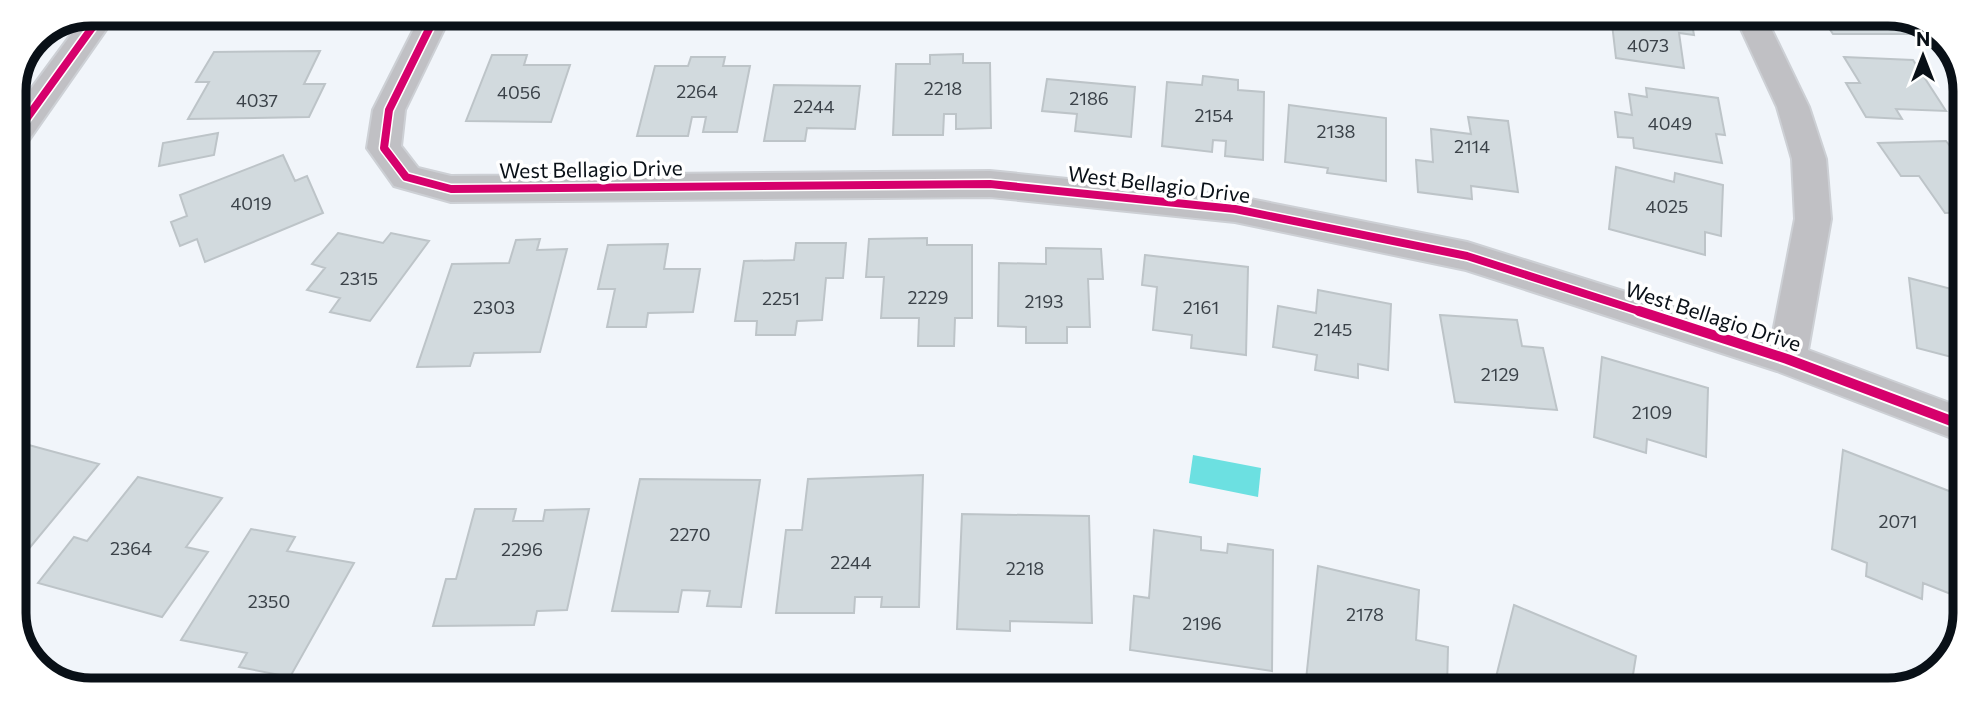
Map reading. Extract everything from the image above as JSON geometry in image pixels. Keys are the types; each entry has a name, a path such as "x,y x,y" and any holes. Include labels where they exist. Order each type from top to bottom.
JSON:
{"street":[{"path":"26,119 93,26"},
{"name":"West Bellagio Drive","path":"431,26 389,110 384,148 406,177 451,189 990,184 1235,209 1468,257 1787,359 1953,422"},
{"path":"1755,26 1793,107 1809,159 1813,219 1787,359"}],"water":[{"path":"1193,455 1261,468 1258,497 1189,483"}],"building":[{"path":"1612,26 1692,26 1694,35 1679,33 1684,68 1616,58"},
{"path":"1828,26 1888,26 1909,30 1914,34 1833,34"},
{"path":"320,51 304,84 325,84 309,117 188,119 209,82 196,82 214,52"},
{"path":"963,54 963,63 990,63 991,128 956,129 956,114 944,114 943,135 893,135 896,64 930,64 930,55"},
{"path":"492,55 527,55 524,65 570,65 551,122 466,121"},
{"path":"691,57 725,57 723,66 750,66 737,132 703,132 706,117 692,117 688,136 637,136 655,66 688,66"},
{"path":"1844,57 1913,60 1946,111 1896,109 1902,119 1866,117 1846,83 1860,83"},
{"path":"1203,76 1238,80 1238,90 1264,92 1263,160 1225,156 1226,141 1213,140 1212,152 1162,146 1167,82 1202,85"},
{"path":"1047,79 1135,87 1131,137 1075,131 1077,114 1042,111"},
{"path":"774,85 860,86 855,129 807,128 805,141 764,141"},
{"path":"1646,88 1718,98 1725,135 1716,134 1722,163 1634,148 1633,138 1618,137 1615,112 1632,115 1629,94 1647,97"},
{"path":"1289,105 1386,118 1386,181 1327,173 1328,168 1285,162"},
{"path":"1468,117 1508,121 1518,192 1471,186 1472,199 1418,192 1416,160 1433,162 1431,129 1471,134"},
{"path":"218,133 214,155 159,166 163,143"},
{"path":"1946,141 1953,150 1953,213 1945,213 1919,176 1901,176 1878,143"},
{"path":"283,155 295,181 307,176 323,213 205,262 197,239 180,246 171,222 187,216 180,195"},
{"path":"1616,167 1674,182 1675,173 1723,185 1721,236 1705,232 1705,255 1609,229"},
{"path":"338,233 383,243 391,233 429,241 370,321 330,312 340,298 307,290 325,268 312,264"},
{"path":"927,238 927,245 972,245 972,318 955,318 954,346 918,346 919,318 881,318 884,277 866,277 869,239"},
{"path":"540,239 537,250 567,249 540,352 474,353 470,366 417,367 452,264 509,263 516,240"},
{"path":"796,243 846,243 843,278 826,278 822,320 797,321 795,335 756,335 757,321 735,321 744,261 794,260"},
{"path":"668,244 664,269 700,269 693,312 648,313 646,327 607,327 615,289 598,289 608,245"},
{"path":"1046,248 1101,249 1103,279 1088,279 1090,327 1067,327 1067,343 1026,343 1026,327 998,326 999,263 1046,264"},
{"path":"1145,255 1248,267 1246,355 1191,348 1192,335 1153,330 1157,287 1142,285"},
{"path":"1909,278 1953,289 1953,357 1917,348"},
{"path":"1318,290 1391,304 1388,370 1358,364 1358,378 1315,370 1317,355 1273,347 1278,306 1316,313"},
{"path":"1440,315 1517,320 1522,346 1543,348 1557,410 1455,402"},
{"path":"1602,357 1708,388 1706,457 1647,439 1646,453 1594,437"},
{"path":"26,444 99,464 26,552"},
{"path":"1843,450 1953,493 1953,595 1923,583 1922,599 1866,576 1867,563 1832,549"},
{"path":"923,475 919,607 881,607 882,597 855,597 854,613 776,613 786,530 802,530 808,479"},
{"path":"138,477 222,498 186,547 208,552 162,617 38,583 74,537 87,541"},
{"path":"640,479 760,480 741,607 707,606 710,591 682,590 678,612 612,611"},
{"path":"475,509 516,509 513,521 543,521 545,510 589,509 567,610 537,611 534,625 433,626 446,579 456,579"},
{"path":"962,514 1089,516 1092,623 1010,621 1010,631 957,629"},
{"path":"251,529 295,537 287,551 354,563 290,677 239,667 247,653 181,640"},
{"path":"1154,530 1201,537 1201,550 1227,553 1228,544 1273,550 1272,671 1130,650 1134,596 1149,598"},
{"path":"1318,566 1419,590 1416,640 1448,647 1447,678 1306,678"},
{"path":"1514,605 1636,656 1632,678 1496,678"}],"cycle path":[{"path":"26,119 93,26"},
{"path":"431,26 389,110 384,148 406,177 451,189 990,184 1235,209 1467,256 1787,359 1953,422"}]}
